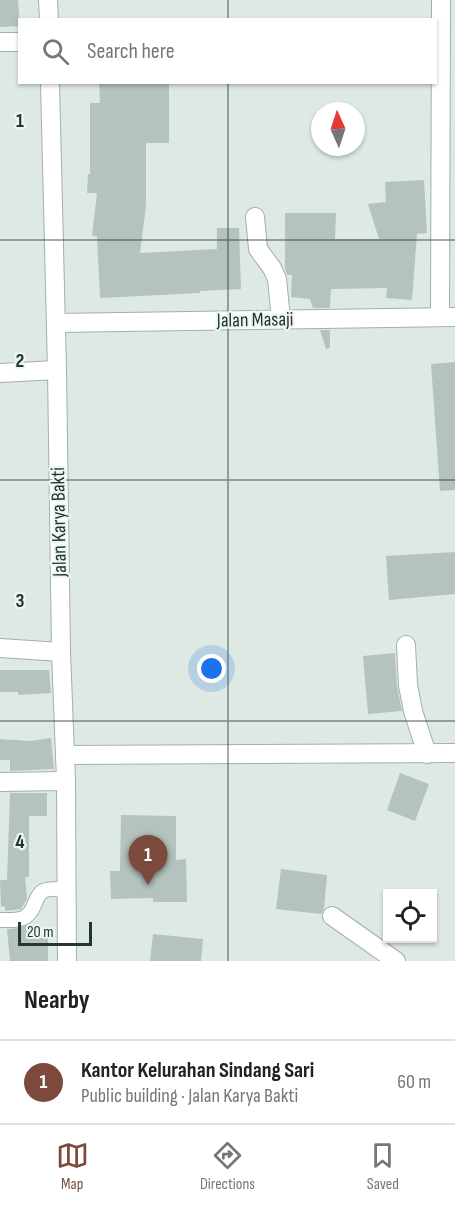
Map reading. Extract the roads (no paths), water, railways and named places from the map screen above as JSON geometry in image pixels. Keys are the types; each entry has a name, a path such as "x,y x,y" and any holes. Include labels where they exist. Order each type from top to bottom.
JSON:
{"street":[{"path":"48,0 49,18"},
{"path":"441,0 447,317"},
{"path":"0,42 18,42"},
{"name":"Jalan Karya Bakti","path":"50,84 61,652 66,781 66,961"},
{"path":"255,217 258,249 277,279 282,319"},
{"name":"Jalan Masaji","path":"56,323 447,317"},
{"path":"0,374 57,370"},
{"path":"406,645 408,685 413,711 427,754"},
{"path":"0,648 61,652"},
{"path":"65,754 455,753"},
{"path":"0,782 66,781"},
{"path":"332,916 396,961"}],"lane":[{"path":"0,920 17,920 27,917 42,892 67,889"}],"place":[{"name":"Kantor Kelurahan Sindang Sari","path":"148,885"}]}
